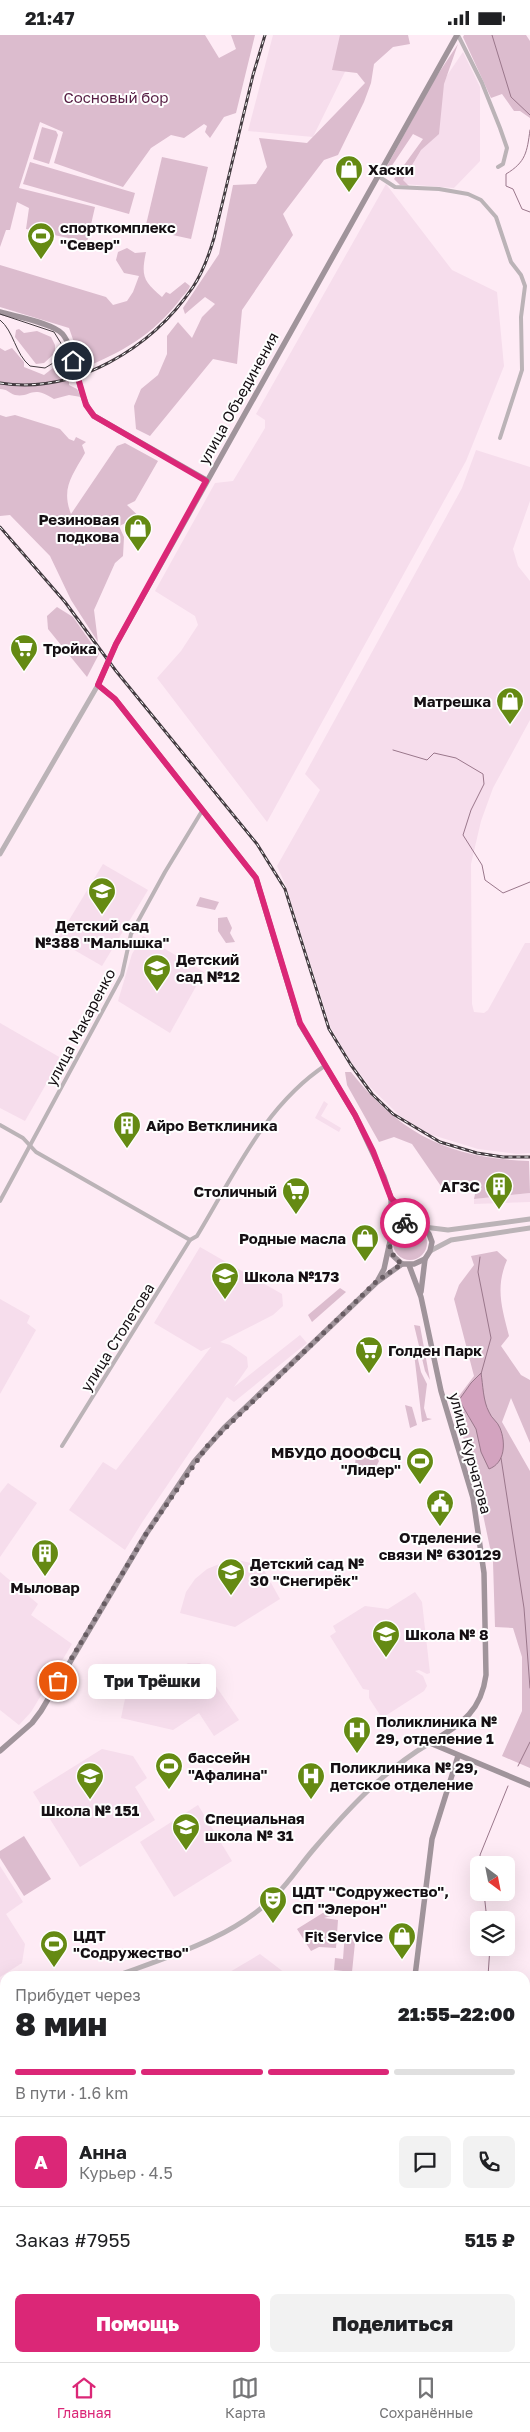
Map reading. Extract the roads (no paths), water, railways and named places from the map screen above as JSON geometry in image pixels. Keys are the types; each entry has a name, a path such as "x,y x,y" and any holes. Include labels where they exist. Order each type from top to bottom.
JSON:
{"main road":[{"name":"улица Объединения","path":"98,685 116,644 206,481 457,35"},
{"path":"0,312 58,330 67,339 84,400 94,416 206,481"},
{"path":"98,685 115,699 256,878 300,1023 326,1065 373,1151 391,1198 392,1233 384,1269 377,1281"},
{"path":"391,1198 415,1223 424,1227 430,1234 430,1251 425,1259 421,1297"},
{"path":"392,1233 398,1226 406,1223 415,1223"},
{"path":"389,1246 396,1259 406,1264 421,1297"},
{"path":"0,1751 32,1723 41,1711 146,1534 208,1445 377,1281 406,1264 425,1259"},
{"name":"улица Курчатова","path":"421,1297 441,1391 473,1498 484,1573 486,1618 486,1675 480,1701 473,1711 461,1722 430,1743"},
{"path":"430,1743 530,1785"},
{"path":"416,1971 432,1839 458,1756"}],"street":[{"path":"457,35 482,83 507,148 503,164 498,167"},
{"path":"378,176 395,187 439,189 468,194 482,200 496,217 511,262 521,275 524,286 521,317 522,370 500,438"},
{"name":"улица Объединения","path":"0,854 98,685"},
{"name":"улица Макаренко","path":"0,1201 122,975 131,934 164,872 202,811"},
{"name":"улица Столетова","path":"62,1446 190,1240 197,1236 261,1129 292,1093 326,1065"},
{"path":"0,1125 23,1138 30,1147 190,1240"},
{"path":"424,1227 448,1230 530,1219"},
{"path":"430,1251 451,1240 530,1228"},
{"path":"129,1971 201,1943 259,1909 277,1894 314,1849 378,1779 404,1759 430,1743"}],"waterway":[{"path":"492,35 511,97 530,115"},
{"path":"530,130 528,144 522,161 506,174 506,186 513,189 522,209 530,212"},
{"path":"393,750 427,760 434,753 456,758 483,774 484,784 471,810 463,835 482,865 485,880 503,893 530,882"},
{"path":"480,1257 478,1272 491,1338 481,1374"},
{"path":"501,1458 524,1608 530,1688"},
{"path":"518,1766 530,1742"},
{"path":"480,1856 508,1786"},
{"path":"485,1901 486,1911"},
{"path":"488,1971 489,1956"}],"tram line":[{"path":"0,314 54,332 62,345 58,360 45,368 30,366 21,355 8,330 0,320"}],"railway":[{"path":"0,383 28,385 56,382 83,374 109,362 134,347 156,329 176,309 193,287 200,275 214,238 253,75 265,35"},
{"path":"0,527 65,602 116,671 257,844 285,889 329,1029 351,1065 372,1094 393,1114 440,1142 477,1153 503,1157 530,1157"}],"place":[{"name":"Хаски","path":"349,193"},
{"name":"спорткомплекс \"Север\"","path":"41,260"},
{"name":"Резиновая подкова","path":"138,552"},
{"name":"Тройка","path":"24,672"},
{"name":"Матрешка","path":"510,725"},
{"name":"Детский сад №388 \"Малышка\"","path":"102,915"},
{"name":"Детский сад №12","path":"157,992"},
{"name":"Айро Ветклиника","path":"127,1149"},
{"name":"АГЗС","path":"499,1210"},
{"name":"Столичный","path":"296,1215"},
{"name":"Родные масла","path":"365,1262"},
{"name":"Школа №173","path":"225,1300"},
{"name":"Голден Парк","path":"369,1374"},
{"name":"МБУДО ДООФСЦ \"Лидер\"","path":"420,1485"},
{"name":"Отделение связи № 630129","path":"440,1527"},
{"name":"Мыловар","path":"45,1577"},
{"name":"Детский сад № 30 \"Снегирёк\"","path":"231,1596"},
{"name":"Школа № 8","path":"386,1658"},
{"name":"Три Трёшки","path":"58,1681"},
{"name":"Поликлиника № 29, отделение 1","path":"357,1754"},
{"name":"бассейн \"Афалина\"","path":"169,1790"},
{"name":"Школа № 151","path":"90,1800"},
{"name":"Поликлиника № 29, детское отделение","path":"311,1800"},
{"name":"Специальная школа № 31","path":"186,1851"},
{"name":"ЦДТ \"Содружество\", СП \"Элерон\"","path":"273,1924"},
{"name":"Fit Service","path":"402,1960"},
{"name":"ЦДТ \"Содружество\"","path":"54,1968"}],"park label":[{"name":"Сосновый бор","path":"116,97"}]}
